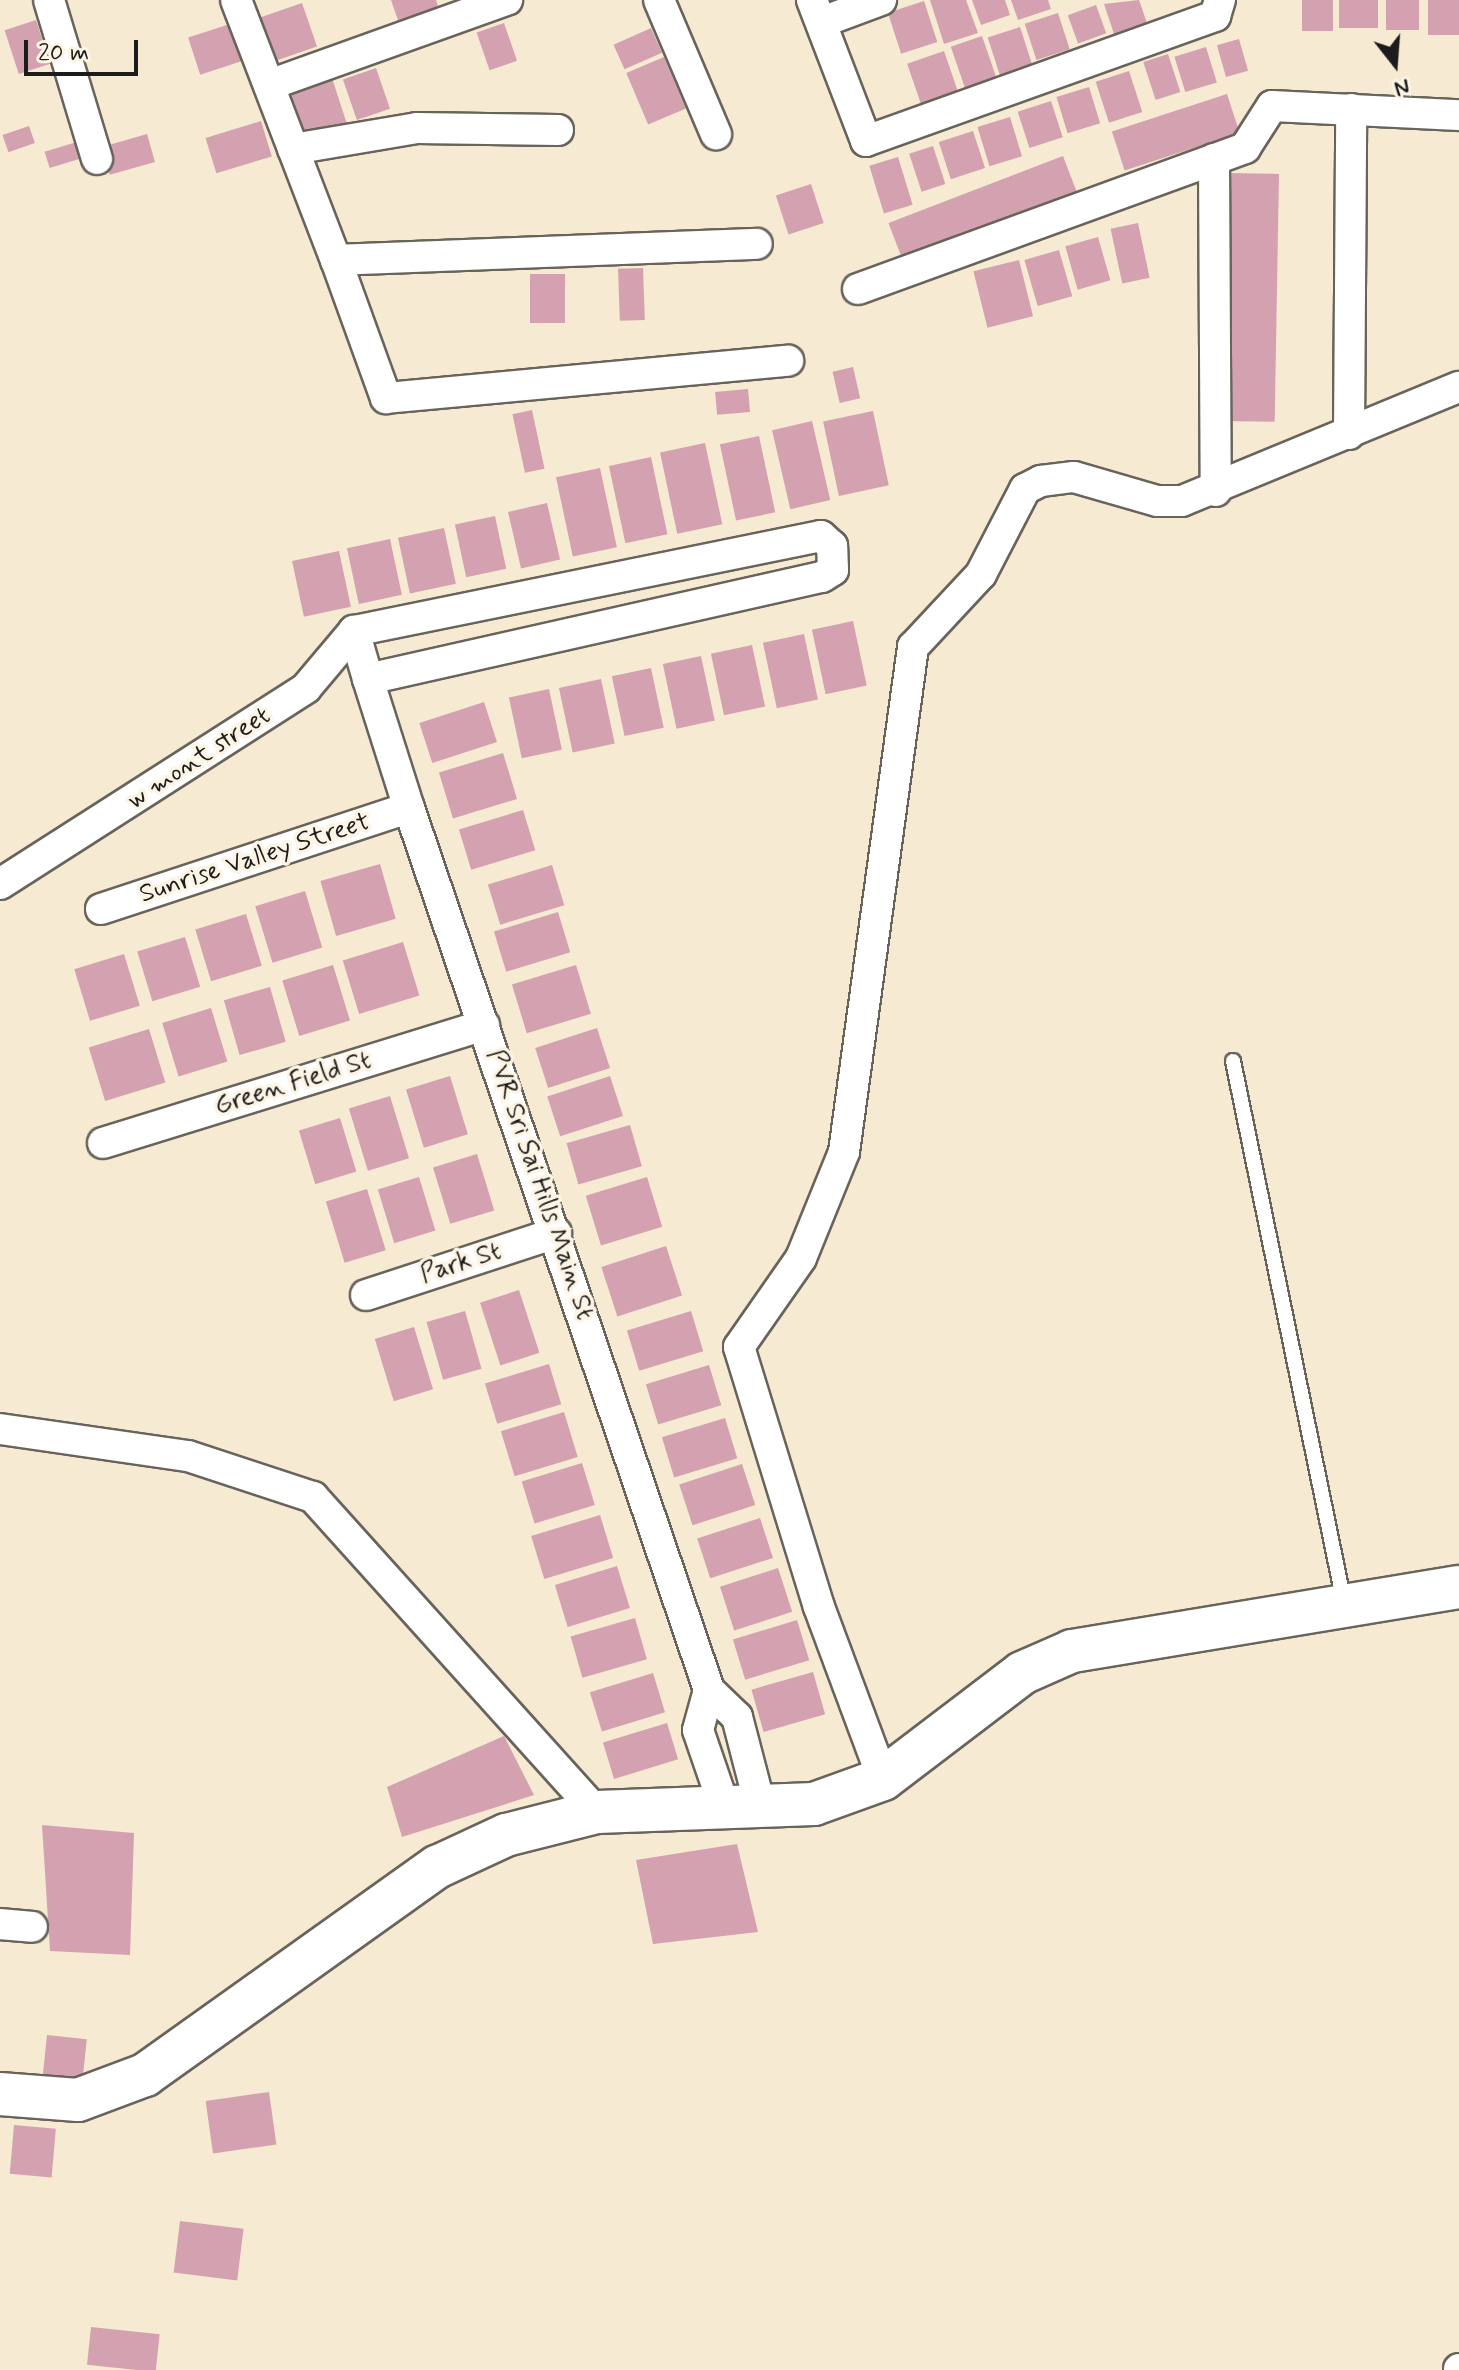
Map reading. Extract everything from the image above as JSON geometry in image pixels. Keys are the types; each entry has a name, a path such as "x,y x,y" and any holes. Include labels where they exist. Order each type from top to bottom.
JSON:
{"street":[{"path":"49,0 97,159"},
{"path":"236,0 386,398 788,361"},
{"path":"269,85 507,0"},
{"path":"659,0 716,134"},
{"path":"881,0 817,11 866,141 1215,16 1220,0"},
{"path":"858,289 1245,148 1272,106 1459,115"},
{"path":"1349,434 1351,109"},
{"path":"293,149 417,128 558,130"},
{"path":"1214,159 1216,491"},
{"path":"336,260 757,244"},
{"path":"883,1779 819,1607 739,1347 801,1258 834,1189 902,689 913,647 981,574 1025,489 1041,481 1074,477 1157,501 1216,491 1459,387"},
{"path":"354,631 821,536 832,546 833,570 822,577 368,679"},
{"name":"PVR Sri Sai Hills Main St","path":"354,631 409,808 709,1690 737,1717 742,1806"},
{"name":"w mont street","path":"0,884 29,870 306,688 354,631"},
{"name":"Sunrise Valley Street","path":"101,909 409,808"},
{"name":"Green Field St","path":"103,1143 484,1025"},
{"name":"Park St","path":"366,1295 556,1233"},
{"path":"0,1429 188,1456 313,1497 597,1812"},
{"path":"0,2094 102,2095 145,2075 437,1867 506,1835 597,1812 814,1804 883,1779 1022,1673 1072,1651 1459,1587"},
{"path":"0,1924 32,1927"}],"lane":[{"path":"1233,1061 1345,1606"}],"building":[{"path":"391,0 436,0 440,13 400,26"},
{"path":"930,0 966,0 978,33 944,44"},
{"path":"972,0 1005,0 1010,15 981,25"},
{"path":"1011,0 1048,0 1051,9 1018,20"},
{"path":"1139,0 1147,23 1114,34 1104,4"},
{"path":"1302,0 1333,0 1333,31 1302,31"},
{"path":"1339,0 1378,0 1378,28 1339,28"},
{"path":"1386,0 1419,0 1419,30 1386,30"},
{"path":"1428,0 1459,0 1459,35 1428,35"},
{"path":"924,1 937,42 901,54 888,13"},
{"path":"302,3 317,46 273,61 259,18"},
{"path":"1096,5 1106,33 1078,43 1068,15"},
{"path":"1058,13 1070,49 1036,60 1025,24"},
{"path":"36,20 50,64 19,74 5,30"},
{"path":"504,23 517,61 490,70 477,32"},
{"path":"230,24 242,61 200,75 188,38"},
{"path":"1020,27 1033,67 1001,77 988,38"},
{"path":"651,28 662,53 625,69 614,45"},
{"path":"982,36 998,83 967,94 951,47"},
{"path":"1239,39 1248,71 1226,77 1217,45"},
{"path":"1206,47 1217,82 1185,92 1174,57"},
{"path":"944,51 960,98 923,111 907,64"},
{"path":"1168,54 1180,92 1156,100 1143,62"},
{"path":"664,57 686,109 648,125 626,73"},
{"path":"376,68 390,109 357,120 343,79"},
{"path":"1129,71 1142,112 1109,123 1096,82"},
{"path":"332,78 347,123 304,137 289,92"},
{"path":"1089,87 1100,123 1068,133 1056,97"},
{"path":"1227,94 1240,133 1125,170 1112,131"},
{"path":"1051,101 1063,137 1029,148 1018,112"},
{"path":"1010,117 1022,156 989,166 977,127"},
{"path":"261,121 272,156 216,173 206,138"},
{"path":"29,126 35,143 8,152 3,135"},
{"path":"973,131 985,168 951,179 939,142"},
{"path":"147,134 155,162 110,175 102,147"},
{"path":"80,141 85,157 50,168 45,152"},
{"path":"933,146 945,184 922,192 909,154"},
{"path":"1063,156 1078,196 904,263 888,223"},
{"path":"898,157 913,205 884,214 869,166"},
{"path":"1228,173 1279,174 1275,422 1224,421"},
{"path":"811,184 824,223 788,234 776,195"},
{"path":"1138,223 1150,278 1122,284 1111,229"},
{"path":"1098,237 1110,280 1078,290 1065,246"},
{"path":"1059,250 1072,296 1038,306 1024,260"},
{"path":"1019,260 1033,316 987,328 973,271"},
{"path":"643,268 645,320 620,321 618,269"},
{"path":"530,274 565,274 565,323 530,323"},
{"path":"853,367 860,398 840,403 833,372"},
{"path":"748,389 750,412 717,415 715,392"},
{"path":"532,410 544,469 525,473 512,414"},
{"path":"873,411 889,485 839,496 823,422"},
{"path":"812,421 830,500 790,509 772,430"},
{"path":"759,436 775,512 736,521 720,444"},
{"path":"705,443 722,524 677,534 660,453"},
{"path":"651,457 667,534 625,543 609,466"},
{"path":"600,468 617,547 573,557 556,477"},
{"path":"547,503 560,560 521,569 508,512"},
{"path":"495,516 506,569 466,577 455,525"},
{"path":"444,528 456,584 410,594 398,538"},
{"path":"390,539 402,595 359,604 347,548"},
{"path":"339,551 351,607 304,617 292,561"},
{"path":"853,621 867,686 826,694 812,630"},
{"path":"804,634 818,700 777,708 763,643"},
{"path":"752,645 765,707 724,715 711,654"},
{"path":"701,656 715,721 677,729 663,664"},
{"path":"651,668 664,728 625,736 612,676"},
{"path":"601,679 615,744 573,752 559,688"},
{"path":"549,689 562,750 522,758 509,698"},
{"path":"484,702 497,742 432,763 419,723"},
{"path":"503,753 517,799 453,818 439,773"},
{"path":"523,810 535,850 471,870 459,830"},
{"path":"380,864 396,919 336,936 320,881"},
{"path":"552,865 564,905 500,925 488,885"},
{"path":"305,891 322,947 273,963 255,906"},
{"path":"558,912 570,952 506,972 494,932"},
{"path":"246,914 262,966 211,981 195,929"},
{"path":"185,937 200,987 152,1001 137,952"},
{"path":"403,942 419,996 359,1014 343,960"},
{"path":"124,954 140,1006 90,1021 74,969"},
{"path":"333,965 350,1020 299,1036 282,980"},
{"path":"576,965 591,1014 527,1033 512,985"},
{"path":"270,987 286,1042 240,1055 224,1000"},
{"path":"211,1008 227,1062 179,1076 162,1023"},
{"path":"597,1028 610,1068 548,1088 535,1048"},
{"path":"149,1029 165,1083 105,1101 89,1047"},
{"path":"450,1076 468,1134 424,1148 406,1089"},
{"path":"610,1076 623,1116 560,1136 547,1096"},
{"path":"390,1096 409,1158 368,1171 349,1109"},
{"path":"340,1118 356,1172 315,1184 299,1131"},
{"path":"630,1125 642,1166 578,1185 567,1143"},
{"path":"477,1154 494,1210 450,1224 433,1167"},
{"path":"419,1177 435,1231 394,1243 378,1190"},
{"path":"647,1177 662,1227 601,1245 586,1196"},
{"path":"367,1189 386,1250 345,1263 326,1202"},
{"path":"666,1246 682,1295 617,1316 601,1267"},
{"path":"519,1290 539,1353 500,1365 480,1303"},
{"path":"465,1311 482,1369 443,1380 427,1322"},
{"path":"691,1311 703,1351 639,1371 627,1331"},
{"path":"414,1327 433,1389 394,1401 375,1339"},
{"path":"549,1364 561,1404 497,1424 485,1384"},
{"path":"709,1365 721,1405 658,1424 646,1384"},
{"path":"564,1412 578,1457 515,1476 501,1431"},
{"path":"725,1418 737,1458 674,1477 662,1437"},
{"path":"582,1463 595,1505 535,1523 522,1481"},
{"path":"742,1464 755,1505 693,1525 679,1484"},
{"path":"600,1515 613,1558 544,1579 531,1536"},
{"path":"760,1518 773,1558 710,1578 697,1538"},
{"path":"617,1566 630,1608 568,1627 555,1585"},
{"path":"778,1568 792,1612 734,1631 720,1587"},
{"path":"635,1618 647,1659 582,1678 571,1636"},
{"path":"797,1620 809,1660 745,1680 733,1640"},
{"path":"813,1672 825,1714 764,1732 751,1690"},
{"path":"653,1673 665,1712 602,1732 590,1692"},
{"path":"667,1723 678,1759 614,1779 603,1743"},
{"path":"504,1736 534,1795 402,1837 387,1787"},
{"path":"42,1825 134,1833 130,1955 50,1951"},
{"path":"737,1844 758,1932 653,1944 636,1860"},
{"path":"47,2035 87,2039 81,2094 41,2090"},
{"path":"269,2092 276,2144 213,2153 206,2101"},
{"path":"14,2125 56,2129 52,2177 10,2174"},
{"path":"180,2221 244,2229 237,2280 174,2273"},
{"path":"91,2327 160,2334 156,2370 87,2365"}]}
